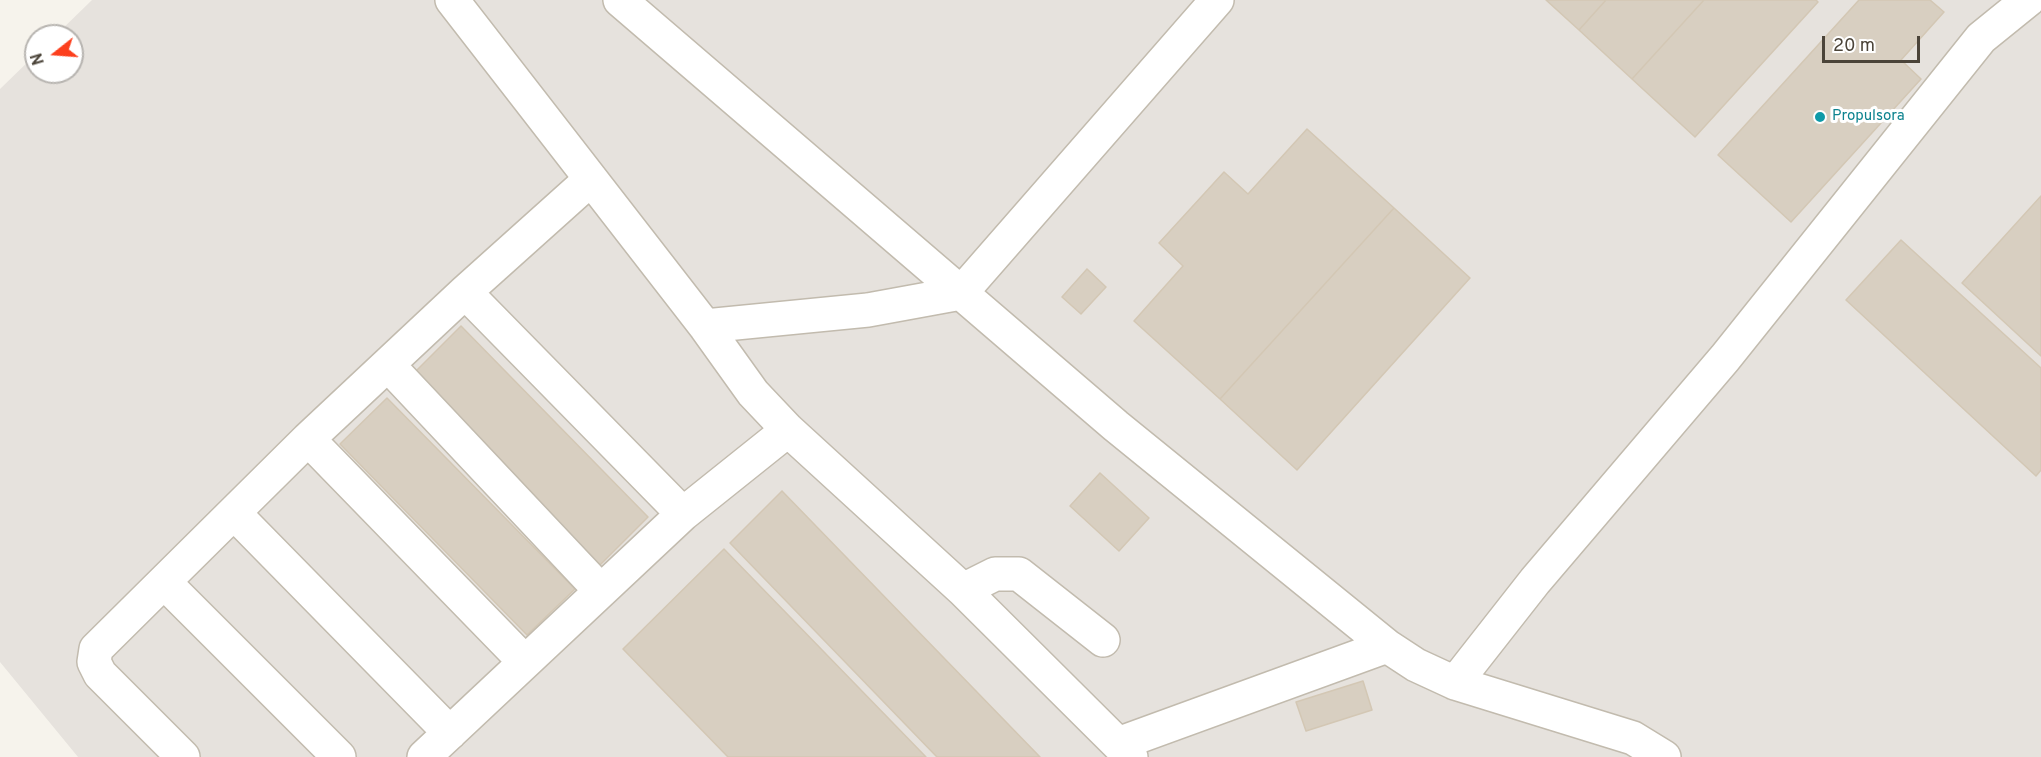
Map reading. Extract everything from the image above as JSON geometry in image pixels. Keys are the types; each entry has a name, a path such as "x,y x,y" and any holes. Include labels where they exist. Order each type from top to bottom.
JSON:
{"street":[{"path":"452,0 705,326 753,393 788,430 963,590 1125,750 1387,646"},
{"path":"620,0 1116,426 1387,646 1416,665 1455,683 1627,747 1664,757"},
{"path":"705,326 868,310 961,293 1217,0"},
{"path":"1455,683 1535,581 1725,358 1981,38 2028,0"},
{"path":"183,757 100,674 94,662 96,649 308,439 465,292 591,179"},
{"path":"465,292 683,514"},
{"path":"388,365 601,591"},
{"path":"424,757 683,514 788,430"},
{"path":"308,439 525,662"},
{"path":"234,513 450,733"},
{"path":"963,590 995,574 1019,574 1103,640"},
{"path":"165,583 339,757"}],"shaded area":[{"path":"92,0 2041,0 2041,757 78,757 0,662 0,89 24,66 24,84 84,84 84,24 67,24"}],"building":[{"path":"1546,0 1606,0 1579,30"},
{"path":"1606,0 1704,0 1632,79 1579,30"},
{"path":"1704,0 1816,0 1818,2 1695,137 1632,79"},
{"name":"Propulsora","path":"1859,0 1930,0 1944,12 1901,60 1921,79 1791,222 1718,155"},
{"path":"1307,129 1394,208 1220,399 1134,321 1183,266 1159,243 1224,172 1248,194"},
{"path":"2041,196 2041,356 1962,283"},
{"path":"1394,208 1470,278 1297,470 1220,399"},
{"path":"1901,240 2041,368 2041,470 2036,476 1846,300"},
{"path":"1087,269 1106,287 1081,314 1062,297"},
{"path":"461,326 648,517 600,565 413,374"},
{"path":"387,398 575,589 527,635 340,444"},
{"path":"1100,473 1149,518 1119,551 1070,506"},
{"path":"782,491 1040,757 937,757 730,543"},
{"path":"724,549 926,757 728,757 623,649"},
{"path":"1363,681 1372,710 1306,731 1296,702"}],"place":[{"name":"Propulsora","path":"1820,117"}]}
